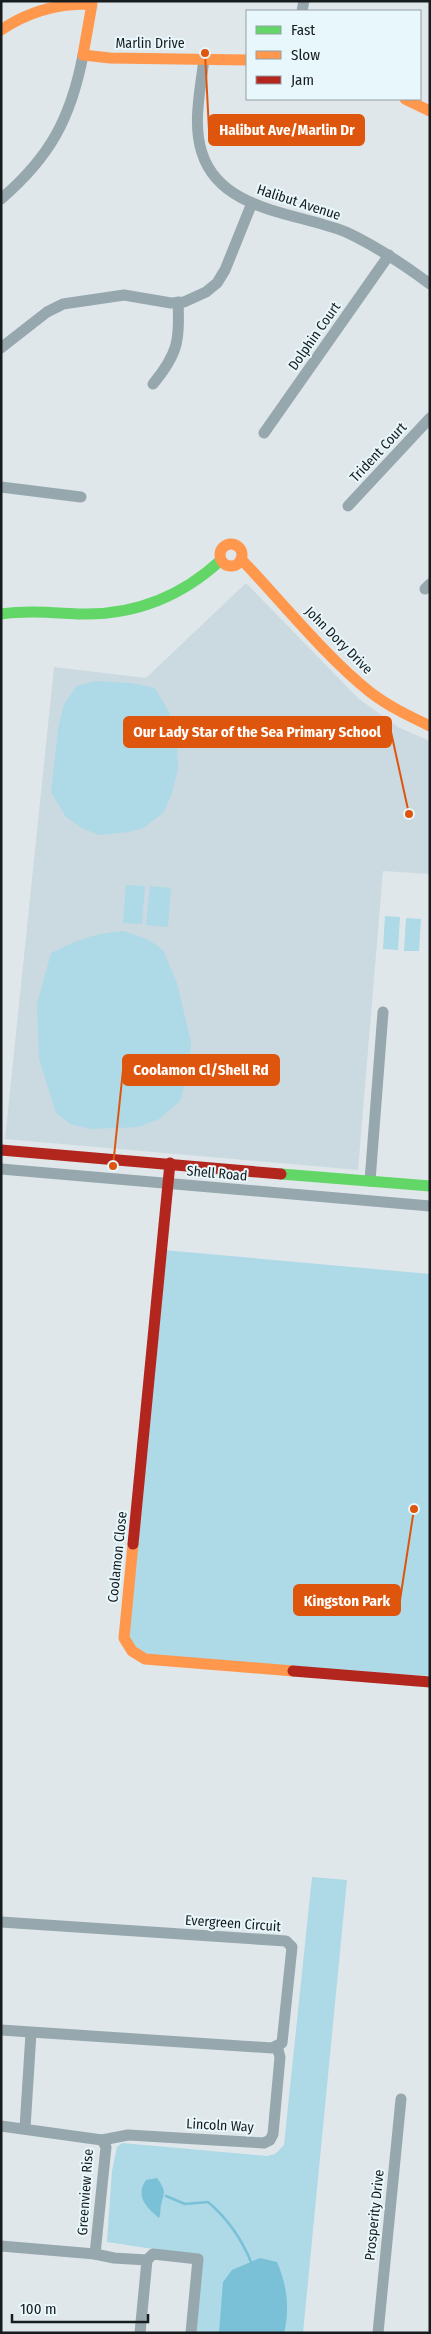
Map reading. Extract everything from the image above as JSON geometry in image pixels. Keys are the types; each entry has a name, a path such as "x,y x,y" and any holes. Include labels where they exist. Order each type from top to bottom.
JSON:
{"street":[{"path":"1,30 18,17 43,8 70,3 92,3 71,104 54,141 41,160 1,199"},
{"name":"Marlin Drive","path":"82,55 110,58 246,60"},
{"name":"Halibut Avenue","path":"204,58 198,125 202,154 209,169 220,182 241,198 252,203 344,232 389,255 430,284"},
{"path":"407,100 430,111"},
{"path":"1,348 47,312 62,304 124,295 161,302 178,302 201,295 216,284 225,270 252,203"},
{"name":"Dolphin Court","path":"264,433 389,255"},
{"path":"153,384 164,371 176,347 179,334 178,302"},
{"name":"Trident Court","path":"348,506 430,418"},
{"path":"1,486 81,497"},
{"path":"1,614 31,611 103,615 124,614 150,606 199,582 222,560 222,549 230,544 238,547 241,559 233,565 226,564 222,560"},
{"name":"John Dory Drive","path":"241,559 331,655 369,691 390,706 430,726"},
{"path":"370,1181 383,1012"},
{"name":"Shell Road","path":"2,1149 430,1186"},
{"name":"Coolamon Close","path":"170,1163 170,1184 124,1638 131,1652 145,1660 430,1682"},
{"name":"Shell Road","path":"1,1169 430,1206"},
{"name":"Evergreen Circuit","path":"1,1922 286,1941 292,1947 282,2043 277,2046"},
{"path":"1,2030 272,2048 277,2046"},
{"path":"25,2128 31,2033"},
{"name":"Lincoln Way","path":"102,2140 128,2135 260,2142 270,2140 273,2134 280,2056 277,2046"},
{"name":"Prosperity Drive","path":"378,2333 401,2099"},
{"name":"Greenview Rise","path":"1,2126 102,2140 106,2147 95,2254 1,2246"},
{"path":"95,2254 114,2258 147,2260"},
{"path":"140,2333 147,2260 152,2254 198,2260 191,2333"}],"shaded area":[{"path":"246,583 359,699 398,727 430,741 430,874 383,871 358,1170 5,1139 54,667 146,678"},
{"path":"95,681 131,683 155,688 169,712 177,744 178,769 172,793 163,813 143,828 129,832 99,835 82,828 66,817 51,792 58,729 64,704 77,686"},
{"path":"126,885 145,886 142,924 123,923"},
{"path":"150,886 171,888 168,927 146,925"},
{"path":"385,916 400,917 398,950 383,949"},
{"path":"406,918 421,919 419,951 404,951"},
{"path":"124,931 149,940 163,950 177,983 191,1042 189,1069 180,1101 159,1119 139,1127 91,1129 70,1124 56,1113 39,1059 37,1004 51,953 86,938 104,933"},
{"path":"163,1250 430,1274 430,1676 145,1659 124,1638"},
{"path":"312,1877 347,1880 303,2333 192,2333 200,2256 107,2242 112,2171 117,2147 122,2143 267,2156 275,2154 284,2145"},
{"path":"157,2178 164,2191 159,2218 146,2205 142,2196 146,2180"},
{"path":"260,2258 277,2262 280,2271 285,2288 287,2306 284,2333 219,2333 223,2282 232,2270"}],"waterway":[{"path":"166,2196 185,2204 208,2202 233,2230 251,2262"}],"traffic: fast":[{"path":"1,614 31,612 102,613 139,607 174,594 206,573 221,560"},
{"path":"281,1174 430,1186"}],"traffic: slow":[{"path":"1,30 33,13 67,5 92,4 83,55 110,58 246,60"},
{"path":"407,100 430,111"},
{"path":"231,544 241,551 242,555 235,565 231,566 221,559 220,555 227,545 231,544"},
{"path":"241,559 353,678 384,702 430,726"},
{"path":"133,1544 124,1638 132,1651 145,1659 293,1671"}],"traffic: jam":[{"path":"1,1150 281,1174"},
{"path":"133,1544 170,1163"},
{"path":"293,1671 430,1682"}],"place":[{"name":"Halibut Ave/Marlin Dr","path":"205,53"},
{"name":"Our Lady Star of the Sea Primary School","path":"409,814"},
{"name":"Coolamon Cl/Shell Rd","path":"113,1166"},
{"name":"Kingston Park","path":"414,1509"}]}
